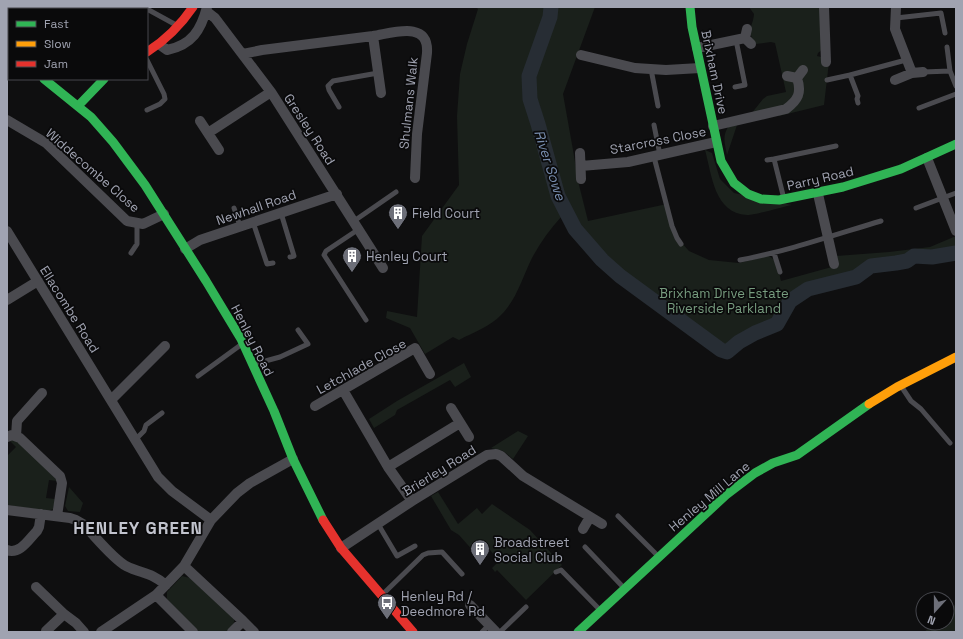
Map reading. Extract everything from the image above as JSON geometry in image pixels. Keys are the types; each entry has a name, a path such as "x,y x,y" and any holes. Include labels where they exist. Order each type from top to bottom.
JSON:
{"street":[{"path":"148,51 169,38 193,7"},
{"name":"Brixham Drive","path":"690,7 692,27 716,142"},
{"path":"823,57 824,7"},
{"path":"896,7 895,29 912,73"},
{"path":"160,45 167,50 172,49 192,38 197,33 206,9"},
{"name":"Gresley Road","path":"206,9 243,54 271,92 383,268"},
{"name":"Shulmans Walk","path":"373,36 411,30 421,34 424,37 427,48 417,134 415,178"},
{"path":"243,54 262,50 373,36 381,93"},
{"path":"697,48 745,38"},
{"path":"581,55 635,68 700,68"},
{"path":"895,80 912,73 924,72"},
{"path":"713,126 786,109 794,103 798,96 799,85 796,75"},
{"name":"Henley Road","path":"45,80 91,117 113,142 164,214 243,344 274,411 293,459 326,526 341,548 413,632"},
{"path":"78,106 103,80"},
{"path":"208,133 271,92"},
{"name":"Widdecombe Close","path":"7,120 46,143 127,221 143,224 164,214"},
{"path":"200,121 219,150"},
{"name":"Starcross Close","path":"581,166 628,162 716,142"},
{"name":"Parry Road","path":"716,142 726,175 734,184 745,192 756,197 770,200 784,200 818,194 872,179 927,158 956,144"},
{"path":"580,153 581,179"},
{"path":"927,158 955,226"},
{"name":"Newhall Road","path":"185,249 200,240 337,194"},
{"path":"818,194 828,238 829,262"},
{"name":"Ellacombe Road","path":"7,230 158,477 172,491 211,520"},
{"path":"7,300 38,281"},
{"path":"111,400 165,346"},
{"name":"Letchlade Close","path":"315,406 415,348 430,374"},
{"name":"Henley Mill Lane","path":"578,632 726,495 755,473 773,463 796,455 862,408 900,385 956,357"},
{"path":"343,390 388,467 412,501"},
{"path":"42,393 17,421 11,436 20,438 62,479 57,516"},
{"path":"451,408 469,436"},
{"path":"388,467 460,423"},
{"name":"Brierley Road","path":"341,548 412,501 487,455 496,454 504,458 523,476 602,524"},
{"path":"101,632 156,596 184,566 211,520 226,503 250,483 293,459"},
{"path":"7,510 57,516 76,520 120,561 133,568 153,575 166,585"},
{"path":"7,550 17,551 37,531 41,514"},
{"path":"583,529 590,517"},
{"path":"184,566 254,632"},
{"path":"36,587 84,632"},
{"path":"156,596 193,632"},
{"path":"470,605 489,630"},
{"path":"46,631 64,614"},
{"path":"232,632 244,622"}],"lane":[{"path":"148,10 179,26"},
{"path":"896,18 941,10 945,33"},
{"path":"735,87 745,85 745,38"},
{"path":"947,47 950,71 956,86"},
{"path":"828,80 906,60"},
{"path":"147,110 162,103 165,99 148,62"},
{"path":"651,69 658,106"},
{"path":"924,72 950,71"},
{"path":"339,107 328,86 333,81 378,73"},
{"path":"850,75 858,96 858,103"},
{"path":"919,108 956,94"},
{"path":"654,125 657,156 672,226 681,244"},
{"path":"767,160 836,146"},
{"path":"774,159 784,200"},
{"path":"366,320 324,255 326,251 396,192"},
{"path":"916,208 956,193"},
{"path":"234,208 240,226"},
{"path":"281,213 294,256 290,257"},
{"path":"740,260 774,253 881,221"},
{"path":"253,222 267,264 273,263"},
{"path":"131,253 137,244 137,223"},
{"path":"774,253 780,272"},
{"path":"253,365 280,357 308,344 298,330"},
{"path":"198,376 243,344"},
{"path":"900,385 911,401 922,408 950,443"},
{"path":"135,440 144,431 146,425 162,413"},
{"path":"618,516 659,557"},
{"path":"378,524 397,556 415,546"},
{"path":"585,547 625,588"},
{"path":"381,595 423,555 428,553 442,552 462,574"},
{"path":"556,572 562,570 601,611"},
{"path":"500,632 526,607"}],"shaded area":[{"path":"7,7 42,7 8,8 8,34"}],"green space":[{"path":"476,7 547,7 546,17 524,74 524,100 553,197 562,216 538,247 507,309 492,323 459,340 453,337 425,354 410,328 386,318 387,311 417,317 422,236 459,185 457,116 460,74 467,44 478,9"},
{"name":"Brixham Drive Estate Riverside Parkland","path":"557,7 595,7 563,94 578,181 588,221 667,204 679,240 689,251 709,260 739,263 768,256 776,263 781,281 839,265 836,256 930,247 956,236 956,250 912,253 904,259 897,261 888,260 870,265 855,274 802,288 790,295 775,321 747,332 726,348 722,348 624,277 613,267 594,247 582,231 563,196 550,158 541,110 532,82 535,61"},
{"path":"749,7 821,7 823,49 817,56 829,62 824,105 779,116 778,109 751,114 767,96 786,92 775,43 771,42 756,44 750,32 754,14"},
{"path":"737,125 727,155 724,141 726,131 728,127"},
{"path":"705,150 712,153 720,179 734,193 792,205 751,215 736,213 728,208 716,191"},
{"path":"464,363 471,377 455,387 450,380 397,410 395,415 374,428 369,419 397,401"},
{"path":"518,431 528,436 513,459 503,451 491,448"},
{"path":"16,439 58,481 49,480 46,498 55,499 53,509 48,511 7,505 7,456 16,447 9,440"},
{"path":"69,487 83,503 80,512 68,511 65,506"},
{"path":"438,492 458,524 477,508 482,514 492,504 530,530 562,565 526,600 497,570 495,572 492,568 499,561 486,545 475,553 459,535 451,530 431,496"},
{"path":"182,576 190,578 234,618 233,624 226,632 199,632 167,599 167,592"},
{"path":"956,604 956,632 924,632 955,631"}],"waterway":[{"name":"River Sowe","path":"551,7 550,17 529,76 530,99 558,196 575,229 602,260 620,276 721,350 727,352 739,342 755,333 777,324 790,301 808,289 856,277 871,266 907,261 914,256 932,257 956,253"}],"traffic: fast":[{"path":"690,7 692,27 721,161 734,183 748,194 761,199 779,200 843,187 901,169 956,144"},
{"path":"45,80 91,117 113,142 145,185 206,281 241,339 274,411 293,459 323,520"},
{"path":"78,106 103,80"},
{"path":"578,632 726,495 755,473 773,463 797,455 869,404"}],"traffic: slow":[{"path":"869,404 897,387 956,357"}],"traffic: jam":[{"path":"148,51 172,32 193,7"},
{"path":"323,520 341,548 413,632"}],"place":[{"name":"Field Court","path":"398,230"},
{"name":"Henley Court","path":"352,273"},
{"name":"Broadstreet Social Club","path":"480,566"},
{"name":"Henley Rd / Deedmore Rd","path":"387,620"}],"district":[{"name":"HENLEY GREEN","path":"138,528"}]}
